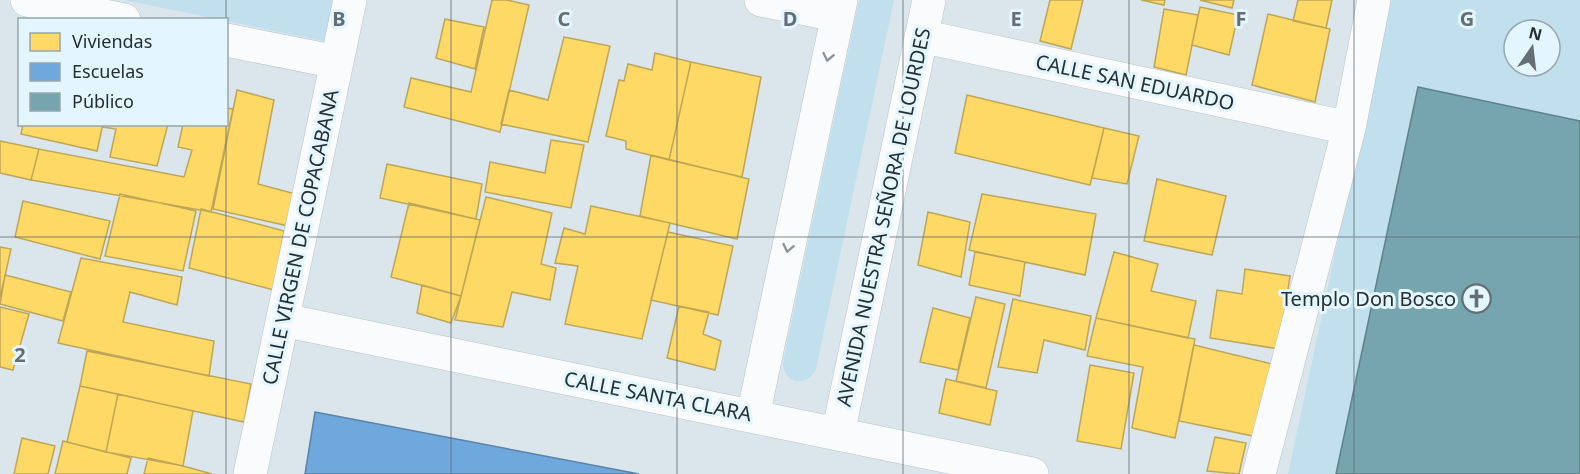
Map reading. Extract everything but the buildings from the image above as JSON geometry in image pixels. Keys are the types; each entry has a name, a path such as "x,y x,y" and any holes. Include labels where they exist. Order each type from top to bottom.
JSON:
{"street":[{"path":"27,0 114,18"},
{"name":"CALLE VIRGEN DE COPACABANA","path":"250,474 350,0"},
{"path":"753,416 839,8 761,0"},
{"name":"AVENIDA NUESTRA SEÑORA DE LOURDES","path":"838,434 929,0"},
{"path":"1259,474 1349,128 1374,0"},
{"name":"CALLE SAN EDUARDO","path":"921,36 1349,128"},
{"path":"228,40 337,62"},
{"name":"CALLE SANTA CLARA","path":"283,320 1032,474"}],"shaded area":[{"path":"124,0 351,0 332,39 323,41 228,21 228,18 212,18"},
{"path":"859,0 894,0 816,369 807,379 796,381 787,375 783,362"},
{"name":"Templo Don Bosco","path":"1389,0 1580,0 1580,474 1288,474"}],"place":[{"name":"Templo Don Bosco","path":"1477,298"}]}
